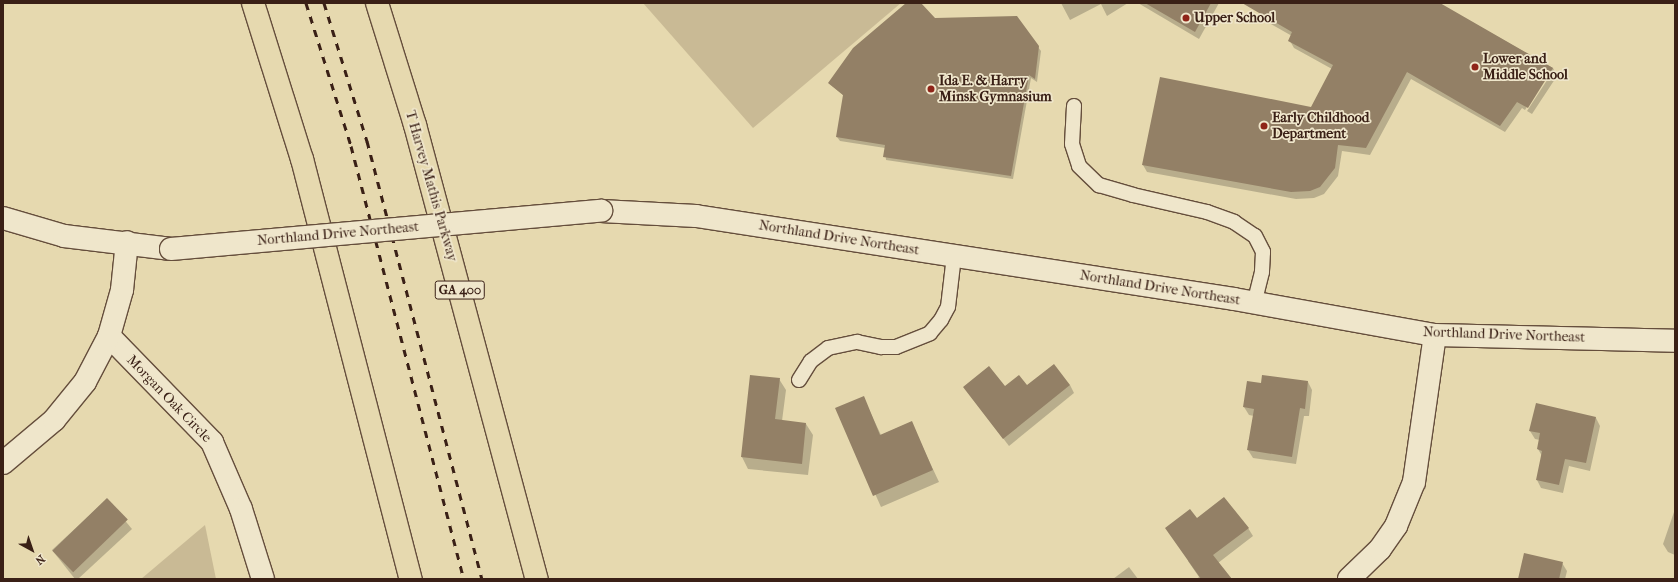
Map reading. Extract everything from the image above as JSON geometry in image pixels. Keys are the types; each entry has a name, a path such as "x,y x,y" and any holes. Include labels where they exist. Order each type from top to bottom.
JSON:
{"highway":[{"path":"253,3 302,159 411,579"},
{"name":"T Harvey Mathis Parkway","path":"376,3 415,125 537,579"},
{"path":"373,431 402,579"}],"street":[{"name":"Northland Drive Northeast","path":"3,218 64,236 127,242 171,249 601,211 696,216 1254,303 1435,334 1675,341"},
{"path":"3,463 54,420 85,382 109,336 122,290 127,242"},
{"path":"1349,579 1380,549 1396,526 1414,482 1435,334"},
{"name":"Morgan Oak Circle","path":"109,336 212,442 241,509 263,579"}],"lane":[{"path":"1074,106 1072,144 1079,166 1099,184 1134,195 1207,212 1234,222 1255,236 1263,252 1262,272 1254,303"},
{"path":"799,380 811,361 828,348 857,342 881,347 896,347 930,333 941,320 948,306 954,256"}],"shaded area":[{"path":"643,3 901,3 753,128"},
{"path":"205,525 216,579 141,579"}],"building":[{"name":"Ida E. & Harry Minsk Gymnasium","path":"906,3 921,3 935,18 1017,16 1039,46 1035,79 1029,75 1011,176 883,157 885,145 836,137 843,95 828,83 853,48"},
{"name":"Upper School","path":"1145,3 1211,3 1195,32"},
{"path":"1242,3 1440,3 1553,68 1528,108 1517,102 1500,126 1407,72 1366,148 1338,145 1335,168 1320,187 1310,191 1291,192 1142,165 1160,77 1311,107 1333,65 1288,41 1292,32"},
{"path":"1054,364 1070,385 1003,439 963,387 989,366 1005,386 1019,375 1027,385"},
{"path":"750,375 780,378 775,419 806,423 802,464 741,457"},
{"path":"1262,375 1308,381 1305,409 1300,408 1292,457 1247,450 1254,409 1243,407 1247,381 1261,383"},
{"path":"864,396 880,435 912,421 933,470 873,496 835,408"},
{"path":"1536,403 1596,417 1586,463 1565,459 1559,485 1536,480 1542,451 1537,449 1540,433 1529,431"},
{"path":"1224,497 1249,528 1213,555 1232,579 1201,579 1165,528 1190,509 1197,518"},
{"path":"107,498 128,520 73,572 52,551"},
{"path":"1524,553 1563,562 1559,579 1518,579"}],"railway":[{"path":"306,3 351,146 464,579"},
{"path":"324,3 367,141 482,579"}],"place":[{"name":"Upper School","path":"1186,18"},
{"name":"Lower and Middle School","path":"1475,67"},
{"name":"Ida E. & Harry Minsk Gymnasium","path":"931,89"},
{"name":"Early Childhood Department","path":"1264,126"}]}
